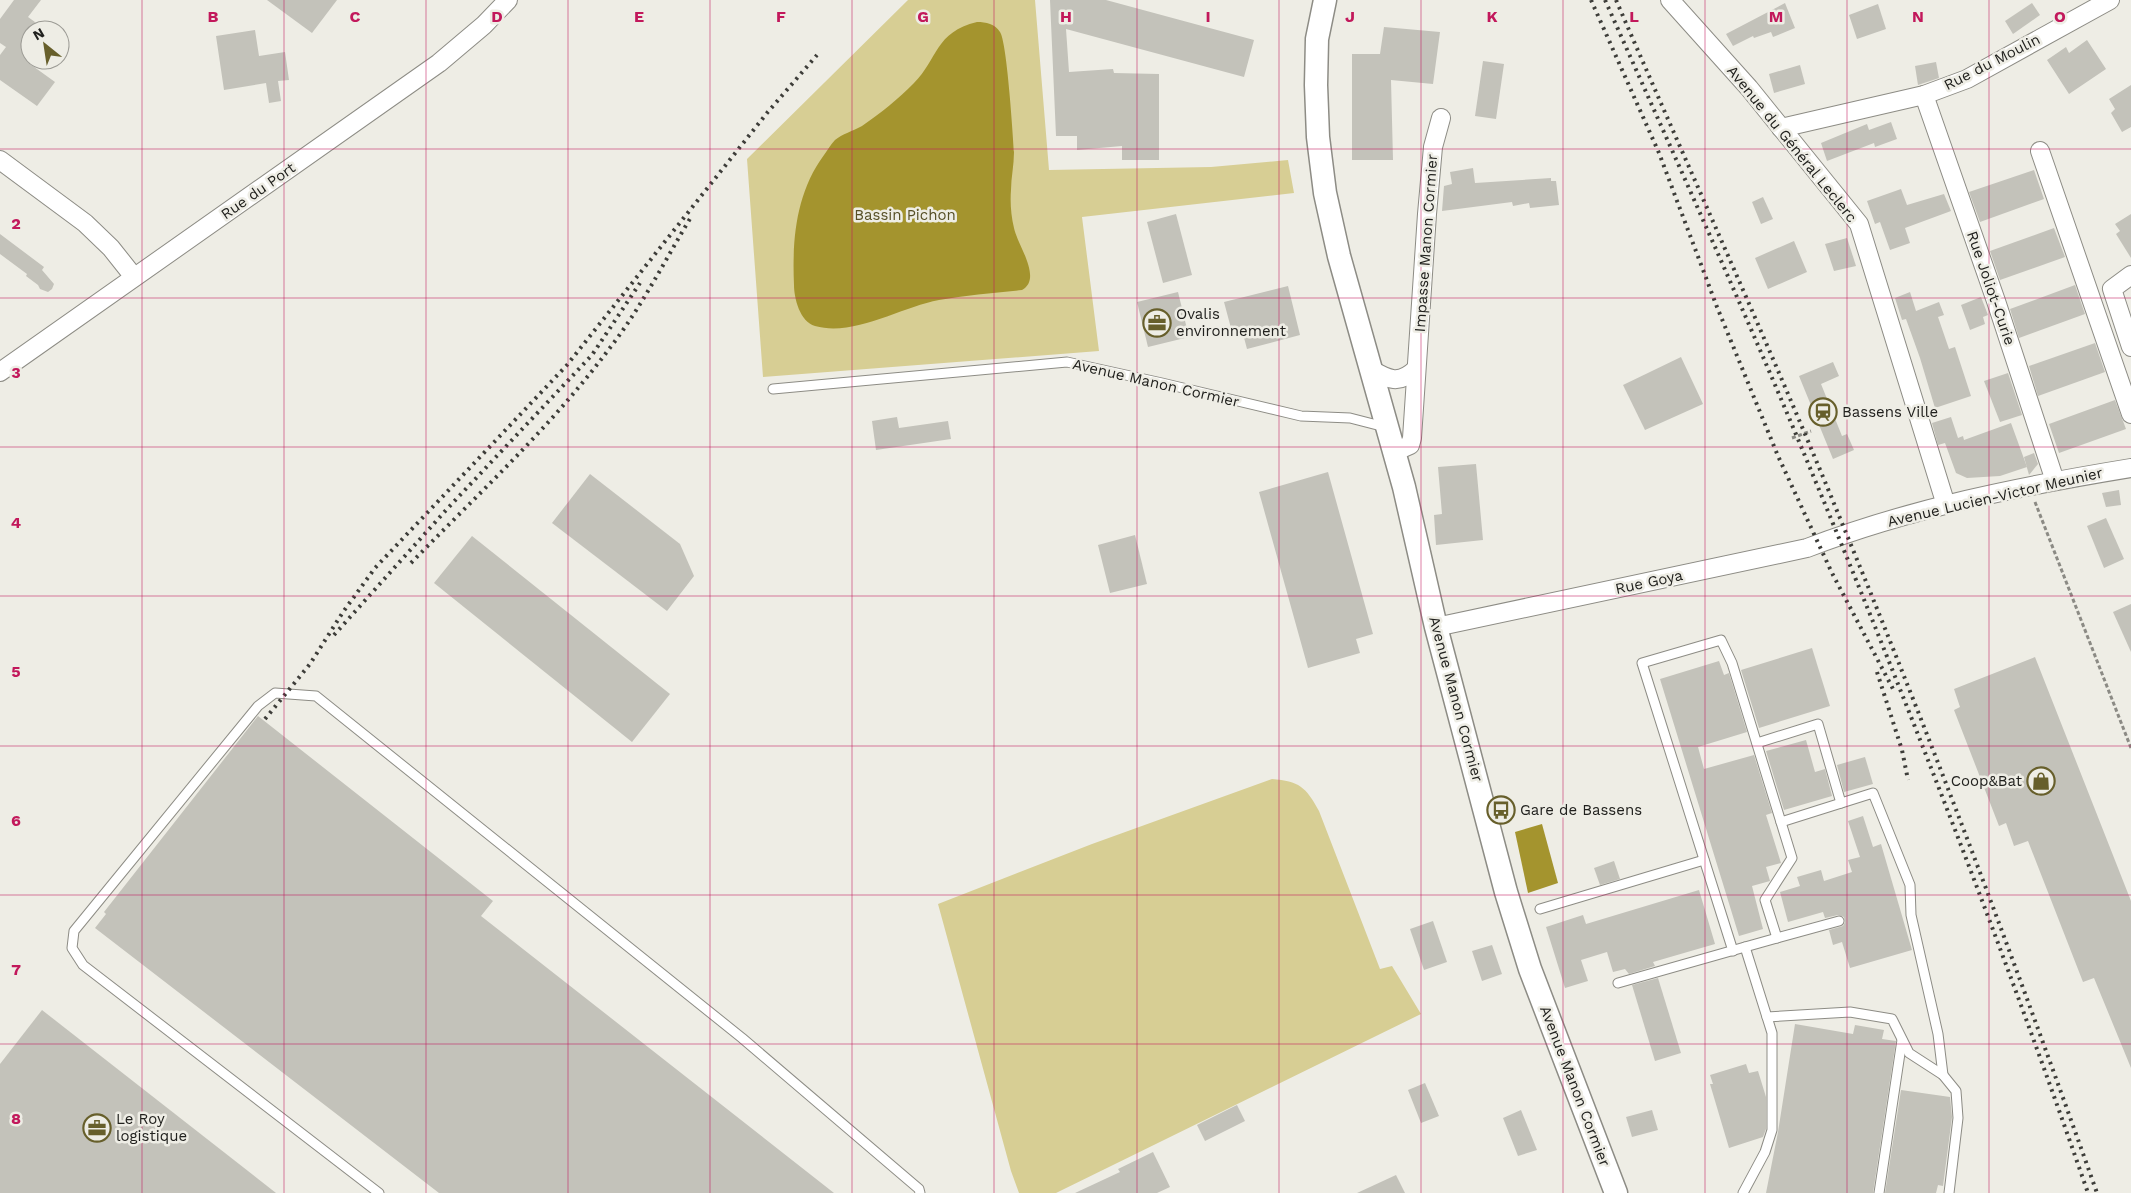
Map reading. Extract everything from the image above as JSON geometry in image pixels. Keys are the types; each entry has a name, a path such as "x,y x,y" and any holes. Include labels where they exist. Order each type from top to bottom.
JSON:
{"street":[{"name":"Rue du Port","path":"0,372 439,63 484,25 508,0"},
{"name":"Avenue Manon Cormier","path":"1325,0 1318,39 1316,85 1318,137 1325,193 1339,256 1394,452 1436,627 1506,892 1530,969 1616,1193"},
{"name":"Avenue du Général Leclerc","path":"1670,0 1749,88 1859,224 1946,506"},
{"name":"Rue du Moulin","path":"1781,128 1924,95 1967,79 2085,6 2110,0"},
{"name":"Rue Joliot-Curie","path":"1924,95 1996,301 2055,481"},
{"name":"Impasse Manon Cormier","path":"1394,452 1410,445 1412,438 1433,147 1441,118"},
{"path":"2040,151 2131,414"},
{"path":"0,160 85,223 110,248 134,277"},
{"path":"2131,275 2112,289 2131,348"},
{"path":"1370,369 1387,378 1399,380 1409,376 1416,369"},
{"name":"Avenue Lucien-Victor Meunier","path":"1859,528 2029,486 2131,468"},
{"name":"Rue Goya","path":"1436,627 1807,548 1859,528"}],"lane":[{"name":"Avenue Manon Cormier","path":"773,389 1067,362 1301,416 1350,418 1387,428"},
{"path":"1733,951 1642,663 1721,640 1732,663 1792,858 1766,900 1777,938"},
{"path":"379,1193 83,965 72,948 74,931 258,706 275,693 316,696 742,1038 919,1189 920,1193"},
{"path":"1757,743 1818,724 1841,803"},
{"path":"1781,822 1873,792 1910,885 1911,915 1938,1034 1943,1075"},
{"path":"1540,908 1704,860"},
{"path":"1618,983 1839,921"},
{"path":"1744,1193 1765,1152 1772,1130 1772,1033 1745,947"},
{"path":"1767,1017 1850,1012 1892,1019 1909,1053 1943,1075 1956,1091 1958,1118 1949,1193"},
{"path":"1879,1193 1902,1039"}],"path":[{"path":"1792,438 1811,431"},
{"path":"2029,486 2131,748"}],"green space":[{"name":"Bassin Pichon","path":"908,0 1035,0 1049,170 1211,167 1288,160 1294,193 1082,217 1099,351 763,377 747,159"},
{"path":"1272,779 1289,781 1301,787 1310,796 1319,811 1380,969 1392,966 1421,1014 1056,1193 1019,1193 1011,1171 938,904 1092,844"}],"shaded area":[{"name":"Bassin Pichon","path":"977,22 993,25 1000,32 1003,39 1014,152 1011,214 1016,235 1027,261 1030,278 1028,285 1022,290 939,300 845,328 830,328 810,324 802,315 795,296 794,251 795,234 802,201 807,185 815,170 835,140 862,126 883,111 914,83 945,39 953,32"},
{"path":"1542,824 1558,883 1528,893 1515,832"}],"building":[{"path":"14,0 41,0 28,17 32,20 20,20 20,70 38,70 55,82 37,106 0,80 0,55 6,47 0,43 0,19"},
{"path":"267,0 337,0 312,33"},
{"path":"1050,0 1106,0 1254,40 1244,77 1066,29 1069,72 1113,69 1114,73 1159,74 1159,160 1122,160 1122,146 1077,150 1077,136 1056,136"},
{"path":"1785,3 1795,28 1773,37 1771,32 1754,38 1753,36 1733,46 1726,34"},
{"path":"2032,3 2040,15 2013,34 2005,21"},
{"path":"1878,4 1886,29 1857,39 1849,15"},
{"path":"1384,27 1440,32 1433,84 1391,80 1393,160 1352,160 1352,54 1380,54"},
{"path":"255,30 259,56 285,52 289,80 278,81 281,101 269,103 266,83 224,90 216,36"},
{"path":"2087,40 2106,69 2069,94 2047,60 2066,47 2069,53"},
{"path":"1483,61 1504,64 1496,119 1475,116"},
{"path":"1936,62 1939,78 1918,85 1915,66"},
{"path":"1800,65 1805,84 1774,93 1769,74"},
{"path":"2131,85 2131,127 2122,132 2111,113 2115,109 2109,99"},
{"path":"1891,122 1897,139 1875,147 1874,143 1827,161 1821,143 1867,124 1869,130"},
{"path":"1473,168 1475,183 1551,178 1551,181 1556,181 1559,205 1530,208 1529,203 1513,206 1512,202 1442,211 1444,186 1452,184 1450,172"},
{"path":"2034,170 2044,199 1980,222 1969,192"},
{"path":"1901,189 1907,205 1944,194 1951,211 1905,228 1910,243 1890,250 1880,222 1875,224 1867,201"},
{"path":"1763,197 1773,219 1761,224 1752,202"},
{"path":"1176,214 1192,275 1163,283 1147,222"},
{"path":"2131,214 2131,258 2116,234 2120,231 2115,224"},
{"path":"2054,228 2065,257 2000,280 1990,251"},
{"path":"0,234 44,267 42,270 54,284 52,289 48,292 40,289 38,285 26,276 27,274 0,254"},
{"path":"1847,238 1856,266 1834,271 1825,244"},
{"path":"1794,241 1807,272 1768,289 1755,258"},
{"path":"2075,285 2085,314 2019,338 2010,309"},
{"path":"1288,286 1300,335 1247,349 1242,330 1232,332 1224,302"},
{"path":"1178,292 1189,337 1148,347 1137,302"},
{"path":"1910,292 1916,311 1939,302 1944,315 1938,317 1949,349 1955,347 1971,396 1935,408 1906,319 1902,320 1895,298"},
{"path":"1981,297 1988,315 1983,317 1985,324 1970,330 1961,305"},
{"path":"2095,343 2105,372 2038,396 2029,366"},
{"path":"1681,357 1703,404 1645,430 1623,385"},
{"path":"1833,362 1839,376 1821,384 1842,436 1847,434 1854,450 1833,459 1799,376"},
{"path":"2008,373 2022,415 2000,422 1984,381"},
{"path":"2115,400 2126,429 2059,453 2049,424"},
{"path":"897,417 899,428 948,421 951,439 876,450 872,421"},
{"path":"1951,417 1958,438 1963,436 1964,440 2011,423 2027,467 2000,476 1967,478 1956,473 1945,443 1938,445 1932,423"},
{"path":"2034,453 2038,464 2029,475 2024,457"},
{"path":"1476,464 1483,540 1436,545 1434,515 1442,514 1438,467"},
{"path":"1328,472 1373,634 1356,639 1360,653 1308,668 1259,492"},
{"path":"590,474 680,544 694,576 667,611 552,523"},
{"path":"2119,490 2121,505 2106,507 2102,493"},
{"path":"2106,518 2124,559 2104,568 2087,526"},
{"path":"1135,535 1147,584 1110,593 1098,545"},
{"path":"472,536 670,694 632,742 434,583"},
{"path":"2131,604 2131,652 2113,612"},
{"path":"1812,648 1830,706 1759,728 1741,670"},
{"path":"2035,657 2131,901 2131,1068 2094,978 2083,982 2028,841 2014,846 2006,823 1999,826 1954,710 1960,707 1954,689"},
{"path":"1719,661 1724,675 1729,673 1747,732 1698,747 1704,769 1754,755 1772,813 1766,815 1781,863 1766,867 1770,881 1752,886 1763,929 1739,936 1660,679"},
{"path":"258,716 493,901 481,916 834,1193 439,1193 95,928 106,914 104,912"},
{"path":"1806,740 1815,772 1825,769 1832,796 1784,810 1766,751"},
{"path":"1865,757 1873,784 1844,792 1837,765"},
{"path":"1863,816 1873,847 1881,844 1912,950 1850,968 1842,942 1833,945 1829,930 1843,926 1845,922 1844,917 1838,915 1825,918 1823,912 1788,922 1780,892 1800,886 1797,877 1821,870 1824,881 1852,872 1848,860 1860,857 1848,821"},
{"path":"1614,861 1620,879 1600,885 1594,868"},
{"path":"1699,890 1715,944 1653,962 1655,966 1629,974 1625,969 1613,972 1607,952 1581,960 1588,981 1565,988 1546,927 1583,915 1586,924"},
{"path":"1433,921 1447,962 1424,970 1410,929"},
{"path":"1492,945 1502,974 1482,981 1472,951"},
{"path":"1658,978 1681,1053 1655,1061 1632,985"},
{"name":"Le Roy logistique","path":"42,1010 276,1193 0,1193 0,1064"},
{"path":"1795,1024 1853,1034 1855,1025 1884,1030 1882,1039 1896,1041 1873,1193 1766,1193 1778,1132"},
{"path":"1746,1064 1749,1073 1758,1071 1766,1097 1766,1129 1763,1137 1729,1148 1710,1084 1713,1084 1710,1075"},
{"path":"1425,1083 1439,1116 1421,1123 1408,1090"},
{"path":"1901,1090 1950,1097 1952,1117 1943,1186 1938,1185 1936,1193 1885,1193"},
{"path":"1237,1105 1245,1121 1205,1141 1197,1125"},
{"path":"1521,1110 1537,1150 1518,1156 1503,1118"},
{"path":"1652,1110 1658,1130 1632,1137 1626,1117"},
{"path":"1153,1152 1170,1187 1157,1193 1075,1193 1120,1172 1118,1169"},
{"path":"1396,1175 1405,1193 1357,1193"}],"railway":[{"path":"1591,0 1659,153 1717,307 1778,456 1832,573 1893,689"},
{"path":"1605,0 1772,378 1873,621 1984,905 2088,1193"},
{"path":"1616,0 1789,396 1878,611 1975,859 2097,1193"},
{"path":"265,719 310,664 343,612 375,568 567,365 767,113 817,55"},
{"path":"411,563 539,433 587,378 632,317 691,217"},
{"path":"334,635 447,509 592,355 640,283"},
{"path":"1877,672 1902,750 1908,780"}],"place":[{"name":"Ovalis environnement","path":"1157,323"},
{"name":"Bassens Ville","path":"1823,412"},
{"name":"Coop&Bat","path":"2041,781"},
{"name":"Gare de Bassens","path":"1501,810"},
{"name":"Le Roy logistique","path":"97,1128"}]}
